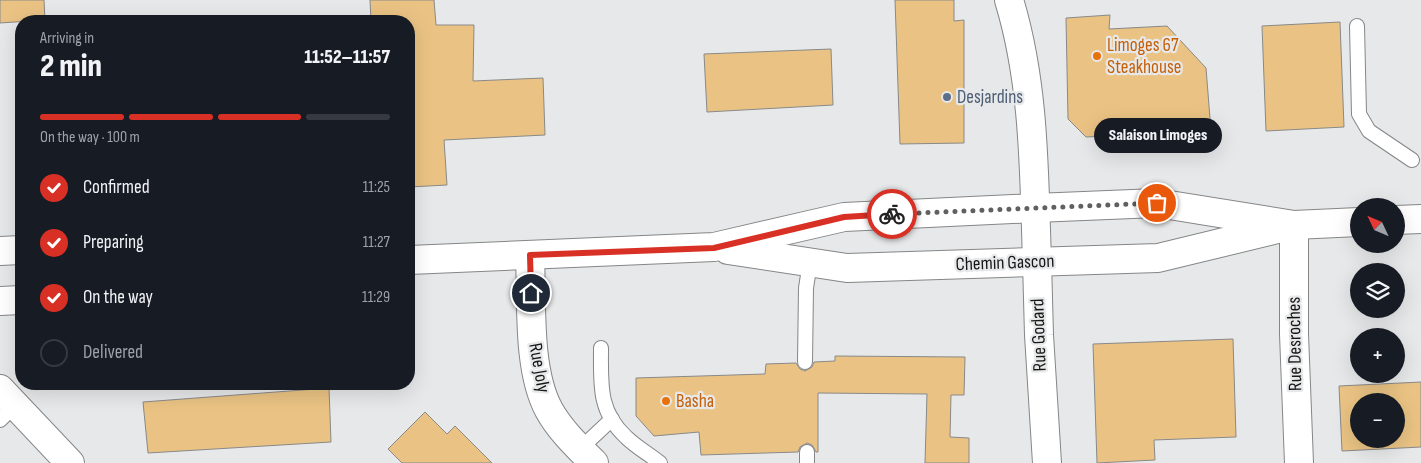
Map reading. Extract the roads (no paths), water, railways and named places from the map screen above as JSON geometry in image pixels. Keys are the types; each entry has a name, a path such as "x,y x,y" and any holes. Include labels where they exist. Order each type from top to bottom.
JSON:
{"main road":[{"name":"Rue Godard","path":"1009,0 1022,56 1034,156 1039,335 1047,463"},
{"name":"Chemin Gascon","path":"714,248 844,217 1157,203 1294,225"},
{"path":"1405,220 1421,219"},
{"name":"Chemin Gascon","path":"415,260 714,248 847,268 1158,258 1294,225 1350,222"},
{"name":"Rue Desroches","path":"1294,225 1294,334 1299,463"},
{"path":"0,251 15,250"},
{"name":"Rue Joly","path":"530,255 534,356 538,380 550,412 587,456"},
{"path":"0,301 15,300"},
{"path":"5,405 70,463"}],"lane":[{"path":"1357,26 1359,114 1369,131 1412,160"},
{"path":"805,362 806,288 810,262"},
{"path":"601,348 604,404 612,419 626,437 660,463"},
{"path":"587,456 612,419"}],"place":[{"name":"Limoges 67 Steakhouse","path":"1097,56"},
{"name":"Desjardins","path":"947,97"},
{"name":"Salaison Limoges","path":"1157,203"},
{"name":"Basha","path":"666,401"}]}
